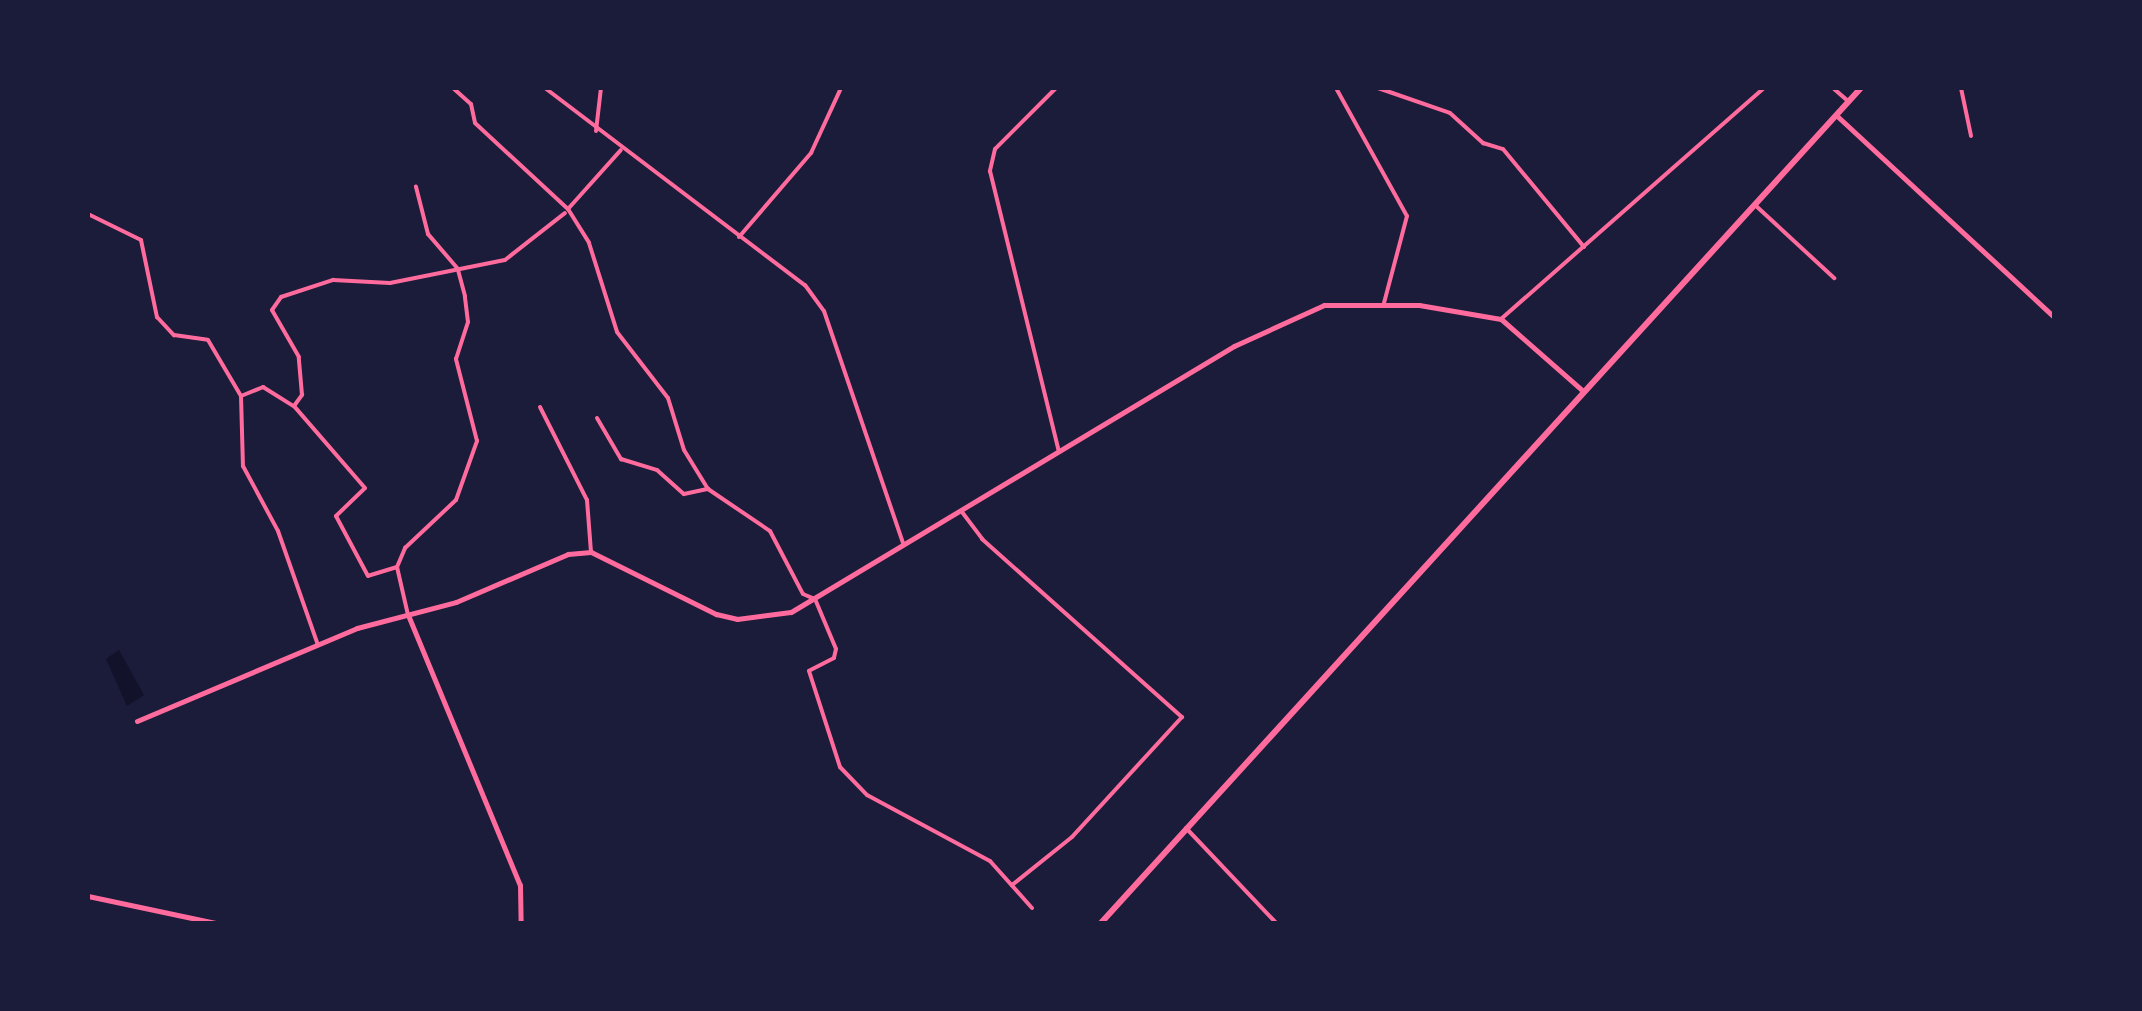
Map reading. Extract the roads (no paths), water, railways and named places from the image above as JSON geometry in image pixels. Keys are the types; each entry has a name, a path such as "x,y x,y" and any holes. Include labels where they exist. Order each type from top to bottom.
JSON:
{"main road":[{"path":"1100,924 1860,88"}],"street":[{"path":"453,88 471,104 475,123 566,211 589,244 618,332 668,398 684,450 708,489 770,530 803,594 815,599 836,649 834,658 809,671 840,767 867,795 962,844 1012,885 1032,908"},
{"path":"545,88 596,131 805,285 824,311 882,466 888,513 904,546"},
{"path":"596,131 601,88"},
{"path":"739,236 811,154 841,88"},
{"path":"1056,88 995,149 990,170 1058,451"},
{"path":"1336,88 1407,216 1384,303"},
{"path":"1378,88 1450,113 1483,143 1503,149 1584,247"},
{"path":"1501,319 1764,88"},
{"path":"1834,88 1848,101"},
{"path":"1960,88 1971,136"},
{"path":"1836,115 2054,316"},
{"path":"294,406 304,383 299,357 272,310 281,297 333,280 390,283 505,260 566,211 622,148"},
{"path":"416,187 434,248 458,269 468,322 456,359 478,441 456,500 405,548 397,567 408,615 520,885 521,924"},
{"path":"1755,205 1834,278"},
{"path":"88,214 141,240 157,317 174,335 208,340 241,396 243,466 278,531 318,646"},
{"path":"137,721 318,646 456,602 550,558 592,552 697,608 737,619 792,612 1280,320 1324,305 1384,303 1501,319 1582,392"},
{"path":"241,396 263,387 294,406 364,488 336,516 368,576 397,567"},
{"path":"540,408 587,500 592,552"},
{"path":"597,418 621,459 657,470 684,494 708,489"},
{"path":"962,512 982,539 1182,717 1072,838 1012,885"},
{"path":"1186,828 1277,924"},
{"path":"88,896 220,924"}]}
